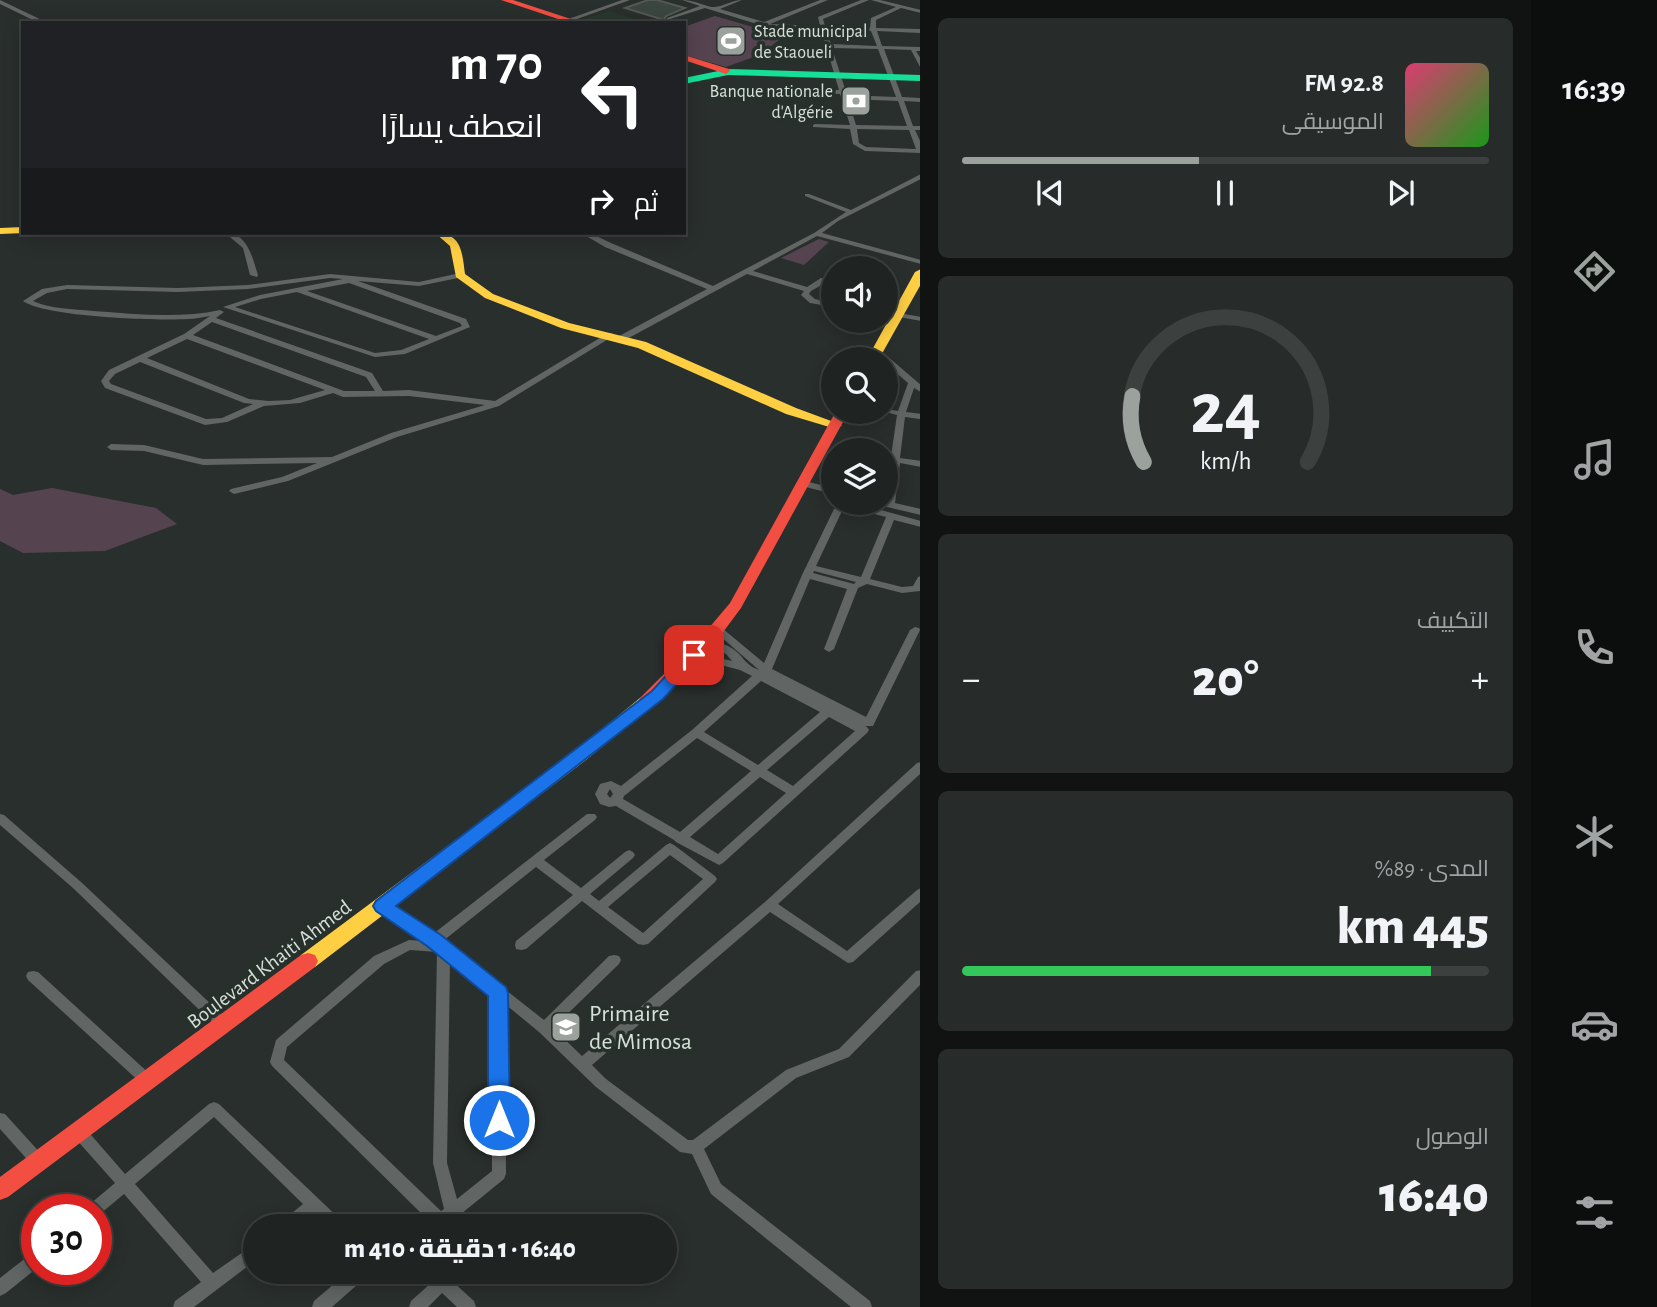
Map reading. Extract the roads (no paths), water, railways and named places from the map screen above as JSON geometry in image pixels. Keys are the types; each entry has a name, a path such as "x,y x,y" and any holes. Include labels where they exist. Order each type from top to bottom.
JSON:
{"main road":[{"path":"493,0 566,21"},
{"path":"512,1 566,21"},
{"path":"686,60 721,73"},
{"path":"686,81 721,73 920,78"},
{"path":"0,231 21,230"},
{"path":"444,235 450,238 459,250 460,275 489,296 565,326 642,345 791,411 821,415"},
{"path":"898,310 920,272"},
{"name":"Boulevard Khaiti Ahmed","path":"0,1191 382,906 657,695 718,630 736,605 836,424"}],"street":[{"path":"572,21 627,0"},
{"path":"685,0 764,24 920,31"},
{"path":"715,9 739,0"},
{"path":"764,24 826,0"},
{"path":"866,0 820,18 856,144 861,148 920,151 873,29 873,19 900,7"},
{"path":"874,0 920,12"},
{"path":"0,2 40,21"},
{"path":"669,19 706,6"},
{"path":"829,46 917,49 920,67"},
{"path":"767,91 920,100"},
{"path":"815,125 920,128"},
{"path":"234,491 285,479 394,435 496,404 920,176"},
{"path":"807,195 851,212"},
{"path":"816,234 920,262"},
{"path":"231,235 246,247 254,275"},
{"path":"589,235 713,289"},
{"path":"746,271 808,289"},
{"path":"380,393 369,375 215,316 58,310 31,305 27,301 45,290 67,287 178,290 248,287 330,275 419,284 460,275"},
{"path":"331,391 306,401 261,404 224,420 205,422 108,386 105,381 106,376 187,336 227,307 296,289 361,278"},
{"path":"227,307 259,315 365,354 402,352 463,329 467,324 349,280"},
{"path":"821,282 808,289 805,295 821,303"},
{"path":"296,289 437,339"},
{"path":"898,314 920,319"},
{"path":"187,336 344,394 409,393 496,404"},
{"path":"141,359 261,404"},
{"path":"898,372 920,390"},
{"path":"898,448 901,414 912,383"},
{"path":"898,413 920,417"},
{"path":"111,447 144,448 203,462 333,460"},
{"path":"898,460 920,464"},
{"path":"805,484 821,488"},
{"path":"898,511 920,512"},
{"path":"898,514 920,524"},
{"path":"705,642 730,652 748,665 763,673 830,710 863,730 719,860 680,839 618,796 696,733 763,673 836,515"},
{"path":"829,649 853,587 864,582 889,515"},
{"path":"809,571 902,590 917,589 920,579"},
{"path":"809,571 853,587"},
{"path":"718,630 740,646 748,665"},
{"path":"763,673 869,723 915,630"},
{"path":"694,655 748,665"},
{"path":"680,839 830,710"},
{"path":"696,733 794,792"},
{"path":"583,1064 769,905 920,766"},
{"path":"426,1214 277,1062 281,1044 379,960 408,944 440,945 535,860 591,817"},
{"path":"0,818 77,885 223,1024"},
{"path":"535,860 582,896 643,940 711,879 670,848 599,908"},
{"path":"521,945 629,855"},
{"path":"769,905 848,958 920,893"},
{"path":"382,906 440,945 544,1028 601,1083 685,1147 696,1147 791,1074 844,1053 920,975"},
{"path":"440,945 440,1163 452,1210"},
{"path":"544,1028 614,960"},
{"path":"33,976 148,1080"},
{"path":"447,1214 499,1174 498,993"},
{"path":"112,1194 215,1108 325,1214"},
{"path":"0,1119 39,1162"},
{"path":"79,1132 212,1283"},
{"path":"696,1147 716,1189 864,1307"},
{"path":"302,1214 315,1204"},
{"path":"181,1307 243,1260"},
{"path":"0,1288 21,1271"},
{"path":"320,1307 346,1284"},
{"path":"417,1307 433,1284"},
{"path":"443,1284 468,1307"}],"place":[{"name":"Stade municipal de Staoueli","path":"731,41"},
{"name":"Banque nationale d'Algérie","path":"856,101"},
{"name":"Primaire de Mimosa","path":"566,1027"}]}
